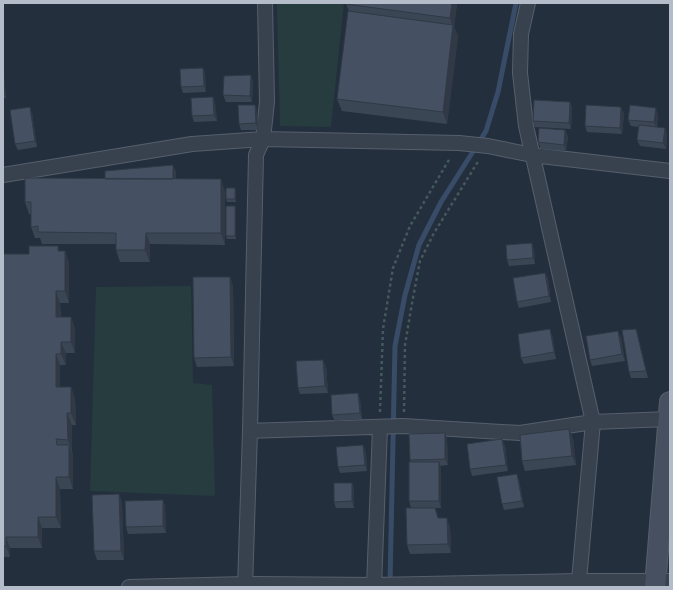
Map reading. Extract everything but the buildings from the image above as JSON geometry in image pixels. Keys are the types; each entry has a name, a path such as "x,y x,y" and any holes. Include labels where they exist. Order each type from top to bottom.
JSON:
{"street":[{"path":"245,586 256,155 263,139 267,102 265,3"},
{"path":"528,3 521,34 520,73 526,126 593,422 579,581"},
{"path":"3,175 192,144 263,139 462,144 487,146 532,155 670,171"},
{"path":"129,587 376,586 401,584 579,581 660,583 670,411 520,433 404,426 250,431"},
{"path":"376,586 381,427"}],"path":[{"path":"381,427 383,329 393,268 410,226 462,144"},
{"path":"404,426 405,345 420,261 434,233 487,146"}],"green space":[{"path":"277,3 344,3 331,127 280,126"},
{"path":"191,286 193,383 212,385 215,496 90,491 96,287"}],"waterway":[{"path":"390,583 395,346 405,295 419,245 441,202 486,131 498,92 516,3"}]}
